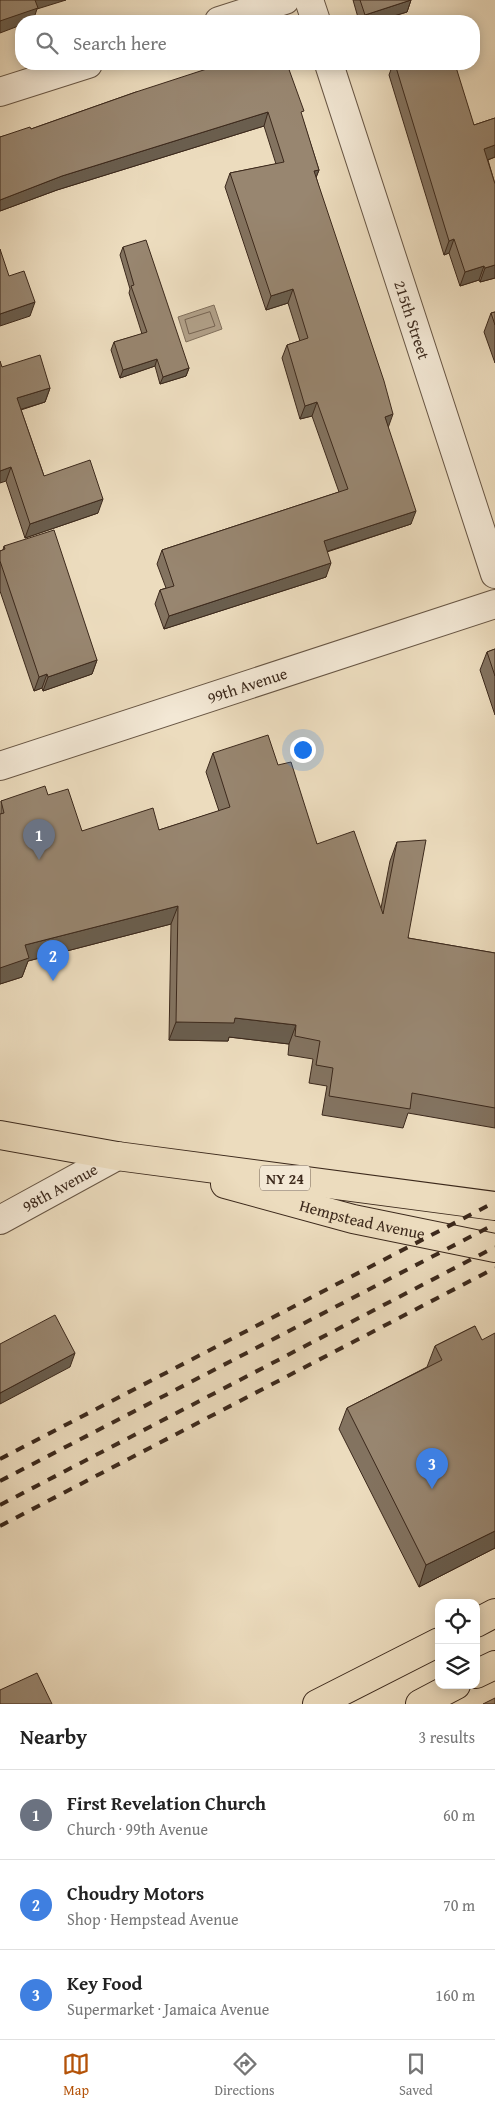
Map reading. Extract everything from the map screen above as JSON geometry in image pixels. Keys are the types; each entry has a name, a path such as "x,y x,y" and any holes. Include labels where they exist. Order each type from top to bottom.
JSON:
{"main road":[{"name":"Hempstead Avenue","path":"0,1135 117,1156 495,1206"},
{"name":"Hempstead Avenue","path":"117,1156 353,1218 495,1248"},
{"path":"480,1621 495,1614"},
{"path":"317,1704 435,1644"},
{"path":"480,1672 495,1665"},
{"path":"420,1704 448,1689"}],"street":[{"path":"239,15 285,0"},
{"path":"309,0 314,15"},
{"path":"0,92 69,70"},
{"name":"215th Street","path":"331,70 495,574"},
{"name":"99th Avenue","path":"1,764 495,604"},
{"name":"98th Avenue","path":"0,1220 117,1156"}],"water":[{"path":"214,305 222,329 186,342 178,317"}],"building":[{"path":"0,0 35,0 38,8 0,21"},
{"path":"360,0 411,0 365,15"},
{"path":"204,70 289,70 304,111 301,112 319,170 314,171 384,381 393,414 385,417 416,511 324,541 331,563 169,616 160,590 174,586 162,550 348,489 317,402 305,406 287,345 308,338 293,289 271,296 230,173 284,162 268,112 62,176 0,200 0,137 30,127 31,129"},
{"path":"397,70 457,70 474,125 495,118 495,145 484,149 495,184 495,265 485,268 484,266 465,272 454,239 449,241"},
{"path":"146,240 189,368 163,377 157,359 123,370 114,342 147,332 131,286 134,285 123,247"},
{"path":"0,249 9,276 24,271 35,302 0,314"},
{"path":"495,312 495,325 491,313"},
{"path":"40,355 50,388 17,398 44,476 90,460 103,499 30,524 11,467 0,471 0,361 2,367"},
{"path":"54,530 97,660 48,677 47,674 39,677 0,561 0,551 5,549 4,546"},
{"path":"495,649 495,676 487,652"},
{"path":"268,735 278,765 291,762 317,844 354,831 383,914 397,842 426,840 408,938 495,953 495,1108 412,1093 410,1109 329,1096 333,1068 316,1065 320,1041 295,1036 296,1025 235,1018 234,1023 176,1022 178,906 25,945 29,958 0,968 0,814 4,813 1,801 45,786 48,795 68,789 82,831 153,808 159,830 230,807 213,753"},
{"path":"55,1315 75,1353 0,1393 0,1344"},
{"path":"475,1326 482,1340 495,1333 495,1531 426,1565 347,1408 442,1360 435,1346"},
{"path":"37,1673 52,1704 0,1704 0,1690"},
{"path":"495,1698 495,1704 483,1704"}],"railway":[{"path":"0,1459 495,1202"},
{"path":"0,1481 495,1224"},
{"path":"0,1505 495,1247"},
{"path":"0,1526 495,1268"}],"place":[{"name":"First Revelation Church","path":"39,860"},
{"name":"Choudry Motors","path":"53,981"},
{"name":"Key Food","path":"432,1489"}]}
